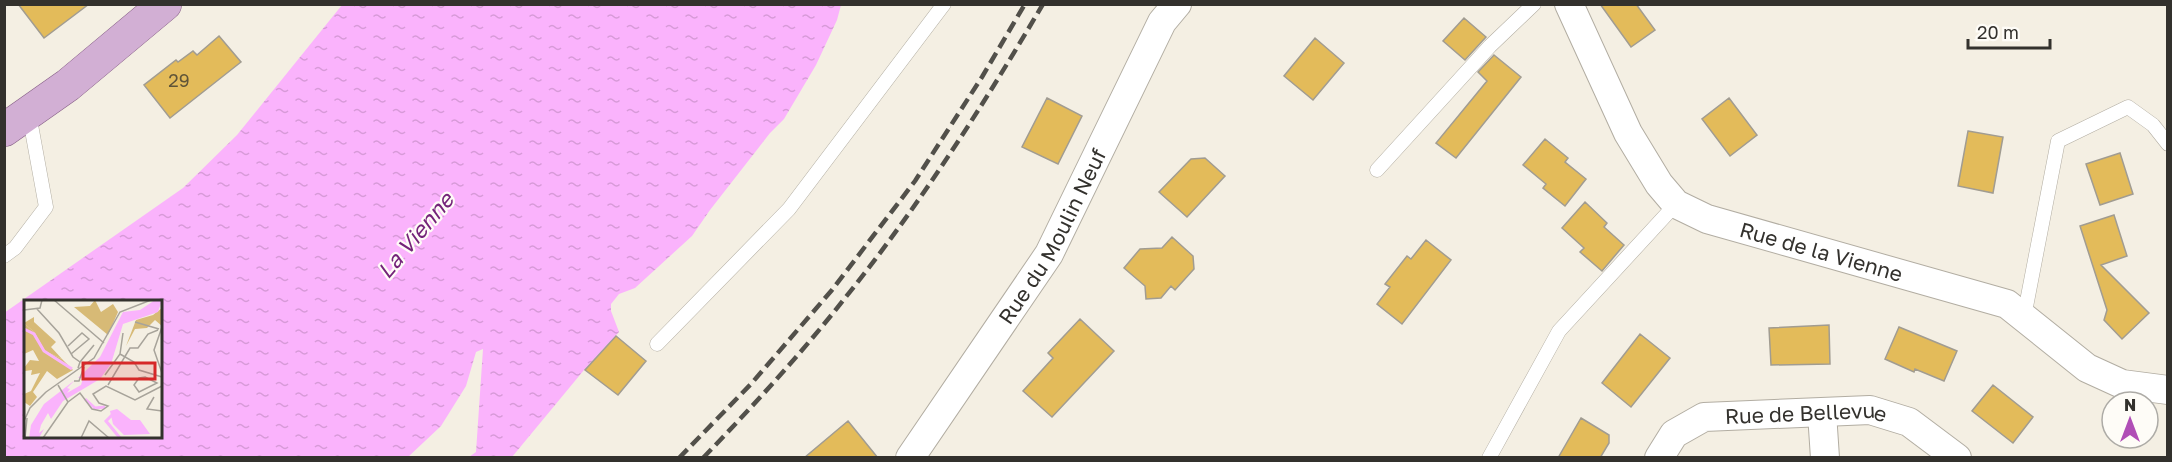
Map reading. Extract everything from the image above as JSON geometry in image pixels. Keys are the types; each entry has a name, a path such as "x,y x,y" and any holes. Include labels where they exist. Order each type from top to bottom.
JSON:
{"main road":[{"path":"17,121 68,85 165,4"}],"street":[{"name":"Rue du Moulin Neuf","path":"910,458 1049,254 1162,22 1177,4"},
{"name":"Rue de la Vienne","path":"1569,4 1628,133 1659,184 1676,204 1707,219 2007,304 2087,368 2122,384 2168,390"},
{"name":"Rue de Bellevue","path":"1659,458 1674,434 1704,417 1870,410 1909,422 1957,458"},
{"path":"1822,413 1825,458"}],"lane":[{"path":"657,344 789,209 944,4"},
{"path":"1377,170 1490,46 1534,4"},
{"path":"2024,317 2058,141 2128,106 2153,125 2168,144"},
{"path":"4,256 15,248 46,207 17,121"},
{"path":"1489,458 1559,331 1676,204"}],"water":[{"name":"La Vienne","path":"342,5 841,5 837,20 816,65 784,119 770,133 692,236 635,288 619,294 611,304 611,311 619,332 584,370 512,457 469,457 476,452 483,349 476,352 466,386 441,426 408,457 5,457 4,313 183,188 237,135"}],"building":[{"path":"18,4 89,4 44,38"},
{"path":"1600,4 1636,4 1655,30 1631,47"},
{"path":"1464,18 1486,37 1465,60 1443,41"},
{"path":"219,36 241,62 170,118 144,85 176,60 178,62 193,51 197,55"},
{"path":"1315,38 1344,63 1313,100 1284,76"},
{"path":"1494,55 1521,77 1456,158 1436,143 1487,81 1478,72"},
{"path":"1047,98 1082,116 1058,164 1022,147"},
{"path":"1729,98 1757,135 1730,156 1702,119"},
{"path":"1968,131 2003,137 1993,193 1958,186"},
{"path":"1545,139 1568,158 1565,162 1586,179 1565,206 1543,188 1546,184 1523,165"},
{"path":"2120,153 2133,194 2100,205 2086,164"},
{"path":"1205,158 1225,176 1187,217 1159,192 1191,159"},
{"path":"1585,202 1607,223 1604,227 1624,245 1602,271 1580,252 1584,248 1562,228"},
{"path":"2114,215 2127,256 2101,265 2149,313 2122,339 2104,320 2107,310 2080,226"},
{"path":"1172,237 1193,256 1194,269 1175,290 1171,286 1161,298 1146,299 1145,286 1124,268 1140,249 1162,248"},
{"path":"1426,240 1451,260 1402,324 1377,304 1390,287 1385,284 1407,256 1411,259"},
{"path":"1080,319 1114,351 1052,417 1023,391 1053,358 1048,353"},
{"path":"1829,325 1830,364 1771,365 1769,328"},
{"path":"1899,327 1957,351 1944,381 1915,369 1914,372 1885,359"},
{"path":"1640,334 1670,358 1631,407 1602,383"},
{"path":"616,336 646,361 618,395 585,370"},
{"path":"1993,385 2033,417 2013,443 1972,411"},
{"path":"1581,418 1609,435 1609,443 1600,458 1558,458"},
{"path":"848,421 878,458 804,458"}],"railway":[{"path":"679,458 751,384 832,290 915,181 982,77 1025,4"},
{"path":"703,458 794,360 899,228 949,155 1043,4"}]}
